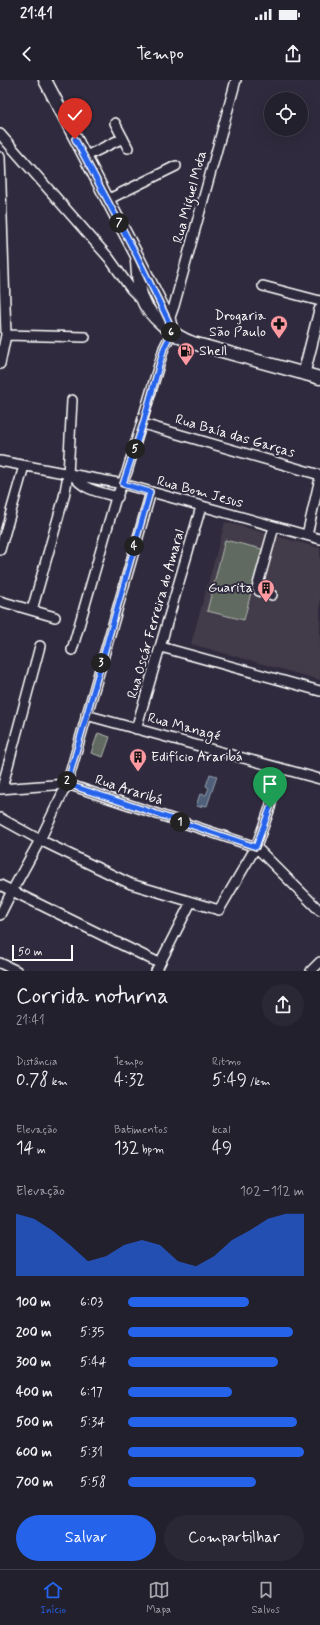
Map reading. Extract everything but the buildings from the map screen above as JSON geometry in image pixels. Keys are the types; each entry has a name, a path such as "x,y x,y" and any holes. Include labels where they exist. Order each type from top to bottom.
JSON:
{"main road":[{"path":"45,80 137,257 160,303 168,326"},
{"path":"137,257 138,282 143,300 180,338 193,343 320,378"},
{"path":"138,282 160,303"}],"street":[{"name":"Rua Miguel Mota","path":"72,650 118,497 143,424 164,348 168,326 236,80"},
{"path":"115,123 128,148"},
{"path":"0,134 116,268 131,289 143,300"},
{"path":"84,157 123,138"},
{"path":"0,157 6,335 0,364"},
{"path":"107,200 176,166"},
{"path":"116,268 138,282"},
{"path":"263,286 320,302"},
{"path":"304,373 320,310"},
{"path":"6,335 85,337"},
{"path":"32,610 70,475 72,400"},
{"name":"Rua Baía das Garças","path":"143,424 320,475"},
{"name":"Rua Bom Jesus","path":"0,462 123,484 320,539"},
{"path":"0,550 24,466"},
{"name":"Rua Bom Jesus","path":"70,475 84,487 118,497"},
{"path":"307,536 320,478"},
{"path":"0,915 40,840 67,784 150,492"},
{"name":"Rua Oscár Ferreira do Amaral","path":"136,729 201,507"},
{"path":"272,595 259,592 257,588 274,527"},
{"path":"0,601 55,617"},
{"path":"40,646 1,788 67,784"},
{"path":"161,647 320,691"},
{"name":"Rua Managé","path":"86,715 320,779"},
{"path":"0,818 40,840 131,884 220,910 256,847 270,808 279,768"},
{"name":"Rua Araribá","path":"67,784 256,847 320,910"},
{"path":"0,885 157,967 191,902"},
{"path":"0,962 17,971"},
{"path":"311,971 320,962"}],"shaded area":[{"path":"225,522 320,548 320,680 191,644"}],"green space":[{"path":"225,540 262,549 244,620 207,611"},
{"path":"98,733 110,737 103,757 91,753"}],"water":[{"path":"210,774 217,776 207,806 196,806 200,794 206,795 209,788 206,786"}],"place":[{"name":"Drogaria São Paulo","path":"279,339"},
{"name":"Shell","path":"186,366"},
{"name":"Guarita","path":"266,603"},
{"name":"Edifício Araribá","path":"138,772"}],"route":[{"path":"75,139 137,256 168,320 172,332 164,348 143,424 123,484 150,492 67,784 256,847 270,808"}]}
